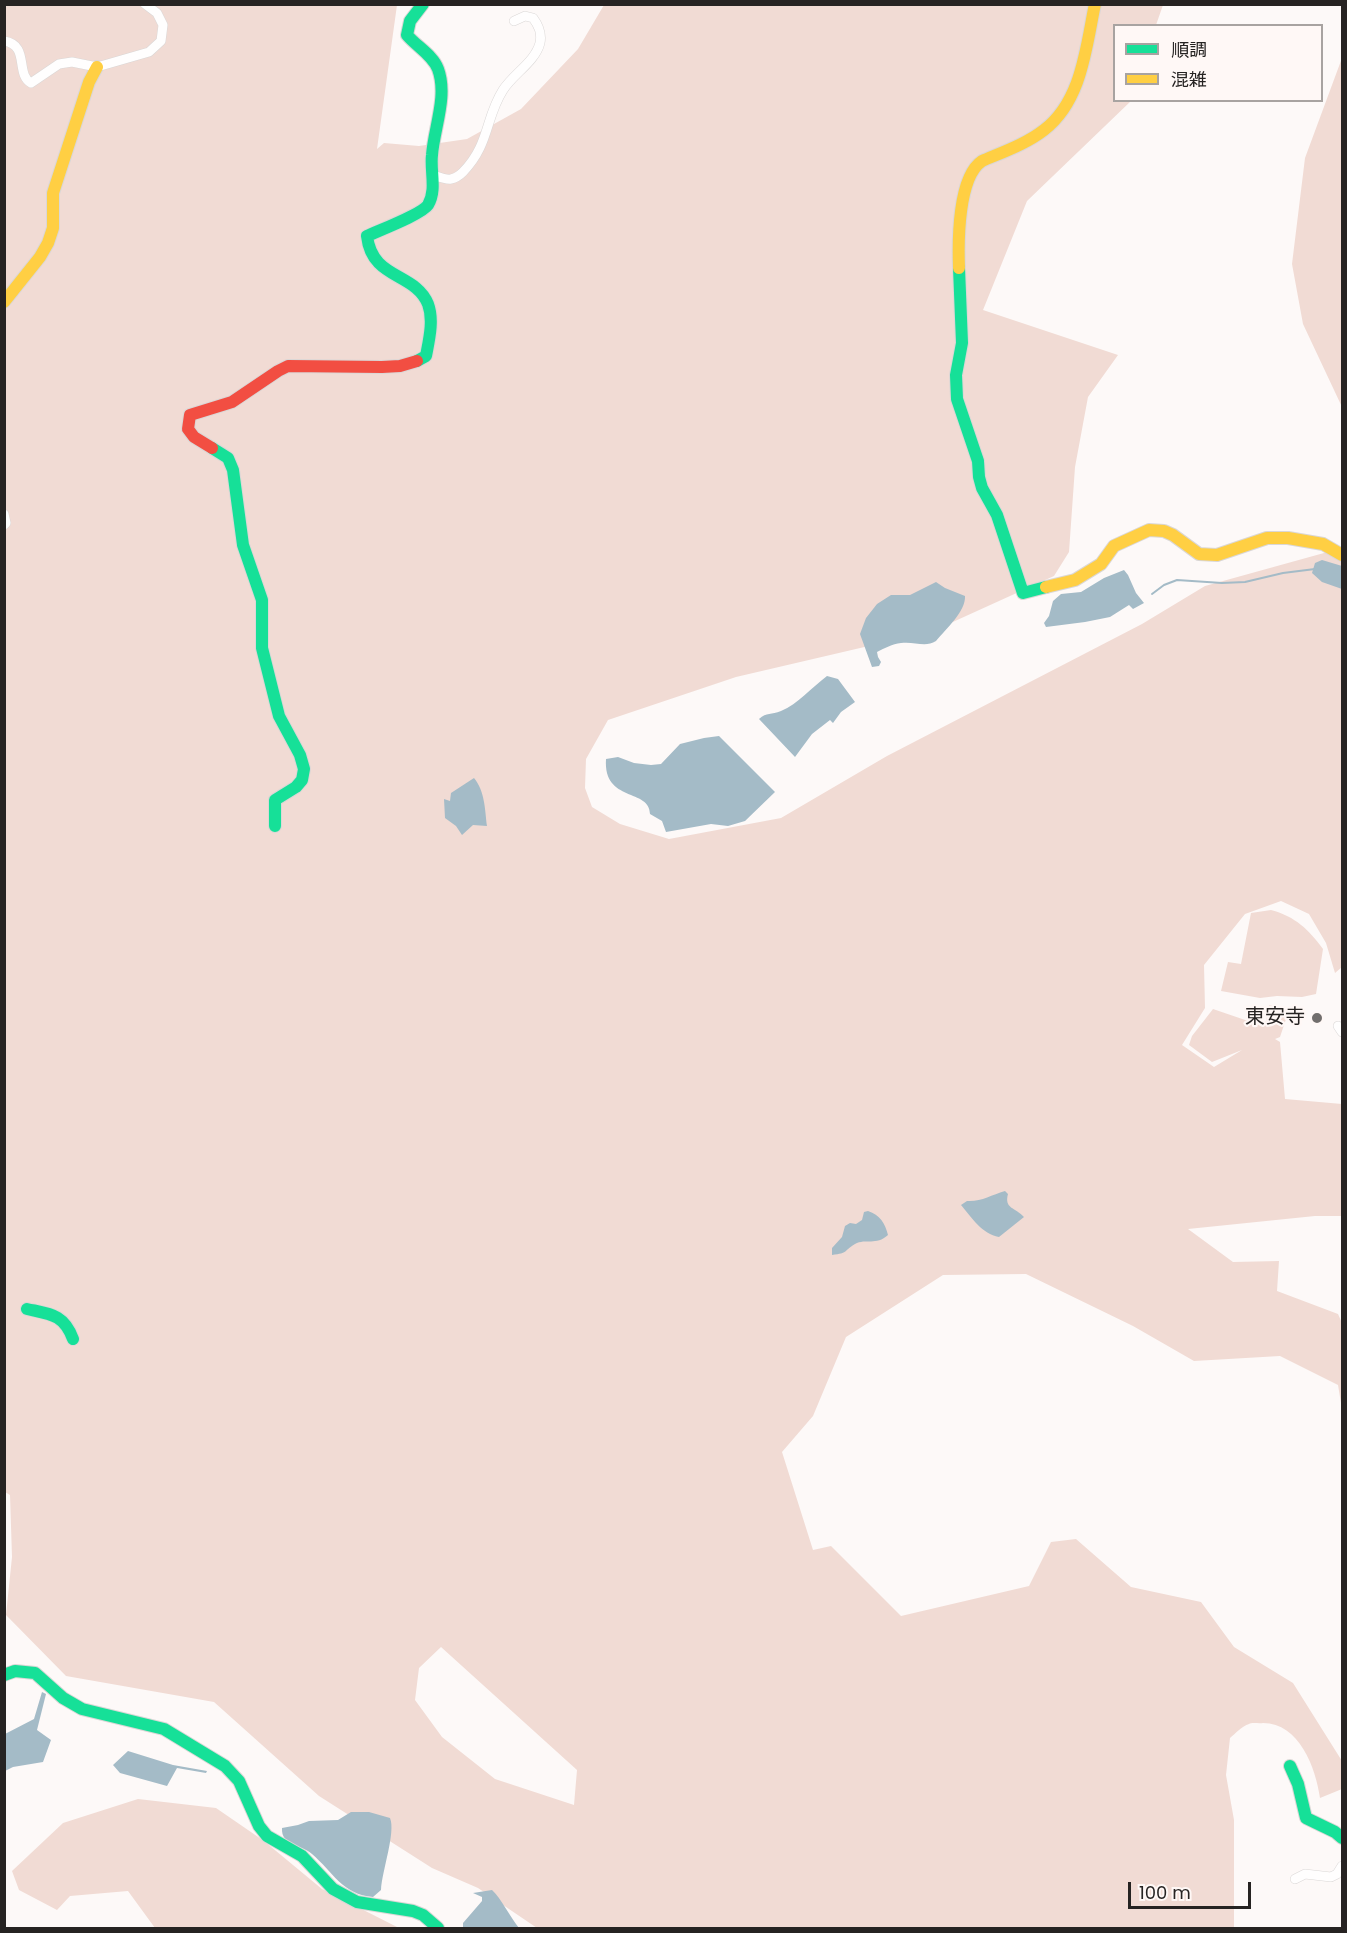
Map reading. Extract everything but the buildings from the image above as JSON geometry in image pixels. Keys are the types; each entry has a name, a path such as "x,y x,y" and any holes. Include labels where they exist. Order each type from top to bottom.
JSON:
{"street":[{"path":"4,41 17,47 22,58 26,80 32,83 59,64 72,62 97,67 148,52 161,41 163,25 157,14 146,4"},
{"path":"275,826 275,800 296,787 302,780 304,769 300,755 279,716 262,648 262,600 243,545 233,470 228,458 194,437 188,429 188,422 190,415 196,411 224,406 238,400 285,367 306,364 384,367 414,363 426,356 429,316 425,298 383,268 367,242 368,236 402,221 428,204 434,176 430,168 439,105 438,70 436,64 413,44 407,35 410,21 423,4"},
{"path":"1095,4 1077,83 1062,113 1033,138 976,165 970,174 964,194 961,217 959,260 962,343 957,375 957,399 978,461 978,477 997,515 1023,593 1075,580 1101,564 1114,546 1149,530 1164,531 1173,535 1199,554 1217,555 1267,538 1288,538 1323,544 1342,555"},
{"path":"434,176 451,179 459,176 467,168 480,149 502,91 536,53 540,44 539,25 533,18 525,16 514,21"},
{"path":"4,303 40,257 48,243 53,228 53,193 89,82 97,67"},
{"path":"4,514 4,525"},
{"path":"27,1309 58,1316 70,1328 73,1339"},
{"path":"4,1676 15,1671 34,1673 63,1698 82,1709 164,1729 225,1766 239,1781 259,1826 267,1836 302,1856 333,1889 357,1902 413,1911 423,1915 438,1929"},
{"path":"1290,1766 1298,1784 1306,1818 1335,1832 1342,1838"},
{"path":"1295,1879 1305,1874 1331,1877 1337,1874 1342,1866"}],"shaded area":[{"path":"5,5 397,5 377,149 384,143 419,146 467,139 521,109 578,49 604,5 1163,5 1156,24 1113,24 1113,102 1130,102 1027,201 983,310 1118,355 1088,397 1075,467 1069,552 1054,576 933,631 736,677 608,720 586,759 585,788 592,807 620,824 669,839 781,818 887,756 1142,624 1205,586 1342,548 1342,967 1335,973 1326,943 1309,914 1281,901 1245,914 1204,965 1205,1008 1182,1045 1214,1067 1242,1050 1212,1062 1189,1045 1192,1036 1213,1009 1251,1022 1266,1021 1269,1005 1289,1010 1280,1037 1275,1039 1280,1042 1285,1099 1342,1104 1342,1216 1315,1216 1188,1229 1233,1262 1279,1261 1277,1291 1338,1314 1342,1323 1342,1409 1338,1385 1280,1356 1194,1361 1133,1326 1026,1274 943,1275 846,1337 813,1416 782,1452 813,1550 831,1546 901,1616 1029,1586 1051,1542 1076,1539 1131,1587 1201,1602 1234,1647 1293,1683 1342,1761 1342,1789 1320,1798 1310,1761 1304,1749 1287,1730 1276,1725 1250,1723 1230,1738 1226,1775 1234,1820 1234,1928 537,1928 478,1888 432,1868 319,1796 214,1702 66,1676 6,1615 12,1557 10,1495 5,1492","holes":["441,1647 577,1770 574,1805 495,1779 442,1737 415,1700 419,1668"]},
{"path":"1342,58 1342,407 1303,324 1292,264 1305,158"},
{"path":"1271,910 1288,916 1301,925 1323,949 1316,994 1302,997 1260,998 1221,991 1228,962 1241,964 1251,913"},
{"path":"138,1799 216,1808 264,1841 322,1889 399,1928 155,1928 128,1891 70,1896 57,1910 19,1890 12,1871 63,1823"}],"water":[{"path":"1322,560 1342,566 1342,589 1322,582 1312,573 1315,563"},
{"path":"1124,570 1144,603 1133,609 1129,605 1110,617 1046,627 1044,623 1049,616 1053,601 1061,594 1081,592 1104,578"},
{"path":"936,582 965,596 962,608 955,620 932,643 898,644 877,652 881,662 879,666 872,667 860,634 866,618 877,604 891,595 910,595"},
{"path":"827,676 838,679 855,702 841,712 833,723 830,720 812,734 795,757 759,719 764,715 787,708"},
{"path":"719,736 775,792 745,821 728,826 711,824 666,832 662,821 650,814 648,806 643,801 619,789 612,783 607,773 606,759 618,757 634,763 661,764 680,744"},
{"path":"474,778 482,795 487,826 473,825 462,835 456,826 445,818 444,799 450,801 451,793"},
{"path":"1005,1191 1008,1194 1009,1205 1024,1217 999,1237 982,1229 961,1205 967,1201"},
{"path":"868,1211 881,1220 888,1235 875,1241 859,1242 844,1252 832,1255 832,1248 842,1237 845,1226 850,1223 856,1224 862,1220 864,1212"},
{"path":"42,1692 46,1694 37,1730 51,1740 43,1762 13,1767 5,1771 5,1734 34,1719"},
{"path":"128,1751 173,1765 207,1771 206,1773 177,1768 167,1786 120,1773 113,1765"},
{"path":"351,1812 369,1812 390,1818 390,1842 381,1890 373,1897 354,1892 346,1887 312,1854 288,1842 283,1834 282,1828 309,1821 338,1820"},
{"path":"492,1890 519,1928 463,1928 463,1923 482,1901 482,1897 473,1893"}],"waterway":[{"path":"1152,594 1164,585 1177,580 1245,582 1283,573 1315,569"}],"traffic: fast":[{"path":"417,361 426,356 430,337 431,323 428,304 414,286 377,261 367,236 418,213 428,205 431,199 432,155 441,101 441,79 436,64 407,35 410,21 423,4"},
{"path":"959,268 962,343 956,375 957,399 978,461 982,488 997,515 1023,593 1046,587"},
{"path":"212,448 228,458 233,470 243,545 262,600 262,648 279,716 300,755 304,769 302,780 296,787 275,800 275,826"},
{"path":"27,1309 55,1316 65,1324 73,1339"},
{"path":"4,1675 15,1671 35,1673 63,1698 82,1709 164,1729 225,1766 239,1781 259,1826 267,1836 302,1856 333,1889 357,1902 413,1911 423,1915 438,1928"},
{"path":"1290,1766 1298,1784 1306,1818 1335,1832 1342,1838"}],"traffic: slow":[{"path":"959,268 961,210 968,181 974,169 982,161 1037,135 1057,118 1067,104 1080,72 1095,4"},
{"path":"4,302 40,257 48,243 53,228 53,193 89,82 97,67"},
{"path":"1046,587 1075,580 1101,564 1114,546 1149,530 1164,531 1173,535 1199,554 1217,555 1267,538 1288,538 1323,544 1342,555"}],"traffic: jam":[{"path":"212,448 194,437 188,429 190,415 232,402 288,366 382,367 400,366 417,361"}],"place":[{"name":"東安寺","path":"1317,1018"}]}
